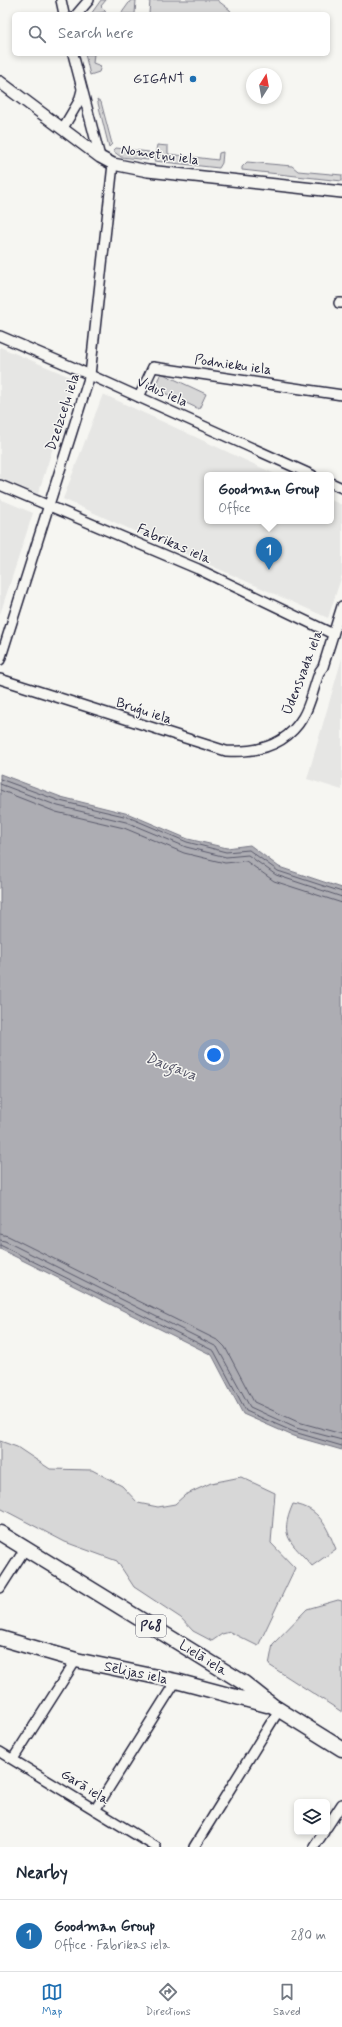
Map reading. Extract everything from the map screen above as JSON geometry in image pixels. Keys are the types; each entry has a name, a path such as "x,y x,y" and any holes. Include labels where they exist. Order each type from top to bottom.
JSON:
{"main road":[{"name":"Lielā iela","path":"0,1533 244,1683 276,1708 342,1748"},
{"name":"Sēlijas iela","path":"0,1638 76,1660 176,1682 276,1708"}],"street":[{"path":"61,0 64,12"},
{"path":"80,12 89,0"},
{"path":"74,56 100,157"},
{"name":"Nometņu iela","path":"0,82 100,157 113,164 148,171 342,192"},
{"path":"63,128 79,101 82,90"},
{"name":"Dzelzceļu iela","path":"0,660 90,375 113,164"},
{"name":"Vidus iela","path":"0,336 305,472"},
{"name":"Podnieku iela","path":"139,397 153,367 342,395"},
{"name":"Fabrikas iela","path":"0,486 198,569 333,634"},
{"name":"Ūdensvada iela","path":"280,741 292,732 304,716 320,670 323,667 342,606"},
{"name":"Bruģu iela","path":"0,679 226,751 239,752 260,749 280,741"},
{"path":"0,1588 26,1549"},
{"path":"13,1759 76,1660"},
{"path":"95,1810 176,1682"},
{"path":"194,1847 276,1708"},
{"name":"Garā iela","path":"0,1752 156,1847"},
{"path":"330,1823 342,1804"},
{"path":"314,1847 322,1835"}],"shaded area":[{"path":"101,0 106,0 101,6 106,11 105,12 92,12"},
{"path":"131,0 136,0 135,12 122,12"},
{"path":"150,0 217,0 231,12 149,12"},
{"path":"85,56 94,56 93,63 101,66 99,72 90,75"},
{"path":"97,99 101,102 112,144 109,147"},
{"path":"157,145 168,146 168,154 218,160 219,153 223,152 222,163 219,168 154,161"},
{"path":"116,148 149,152 148,160 121,157 113,151"},
{"path":"247,162 292,166 298,171 342,175 342,181 242,170 242,167"},
{"path":"0,347 75,379 38,494 0,478"},
{"path":"161,373 206,394 199,409 154,388"},
{"path":"103,394 271,472 204,472 204,524 334,524 334,501 342,505 342,575 328,618 63,499"},
{"path":"0,499 33,513 0,614"},
{"path":"342,658 342,790 307,779"},
{"path":"0,1441 17,1447 50,1469 92,1470 122,1486 138,1503 158,1507 175,1504 185,1495 211,1483 241,1477 275,1493 271,1543 295,1568 258,1646 230,1632 222,1634 212,1641 193,1631 181,1618 134,1587 117,1561 65,1542 0,1508"},
{"path":"293,1504 310,1509 321,1519 336,1549 312,1566 293,1544 287,1532 289,1515"},
{"path":"338,1600 342,1601 342,1712 269,1665 273,1644 307,1609"}],"water":[{"name":"Daugava","path":"0,774 61,797 129,814 188,839 227,848 250,845 279,867 342,888 342,1450 293,1436 243,1414 212,1355 0,1249"}],"place":[{"name":"GIGANT","path":"193,79"},
{"name":"Goodman Group","path":"269,570"}]}
